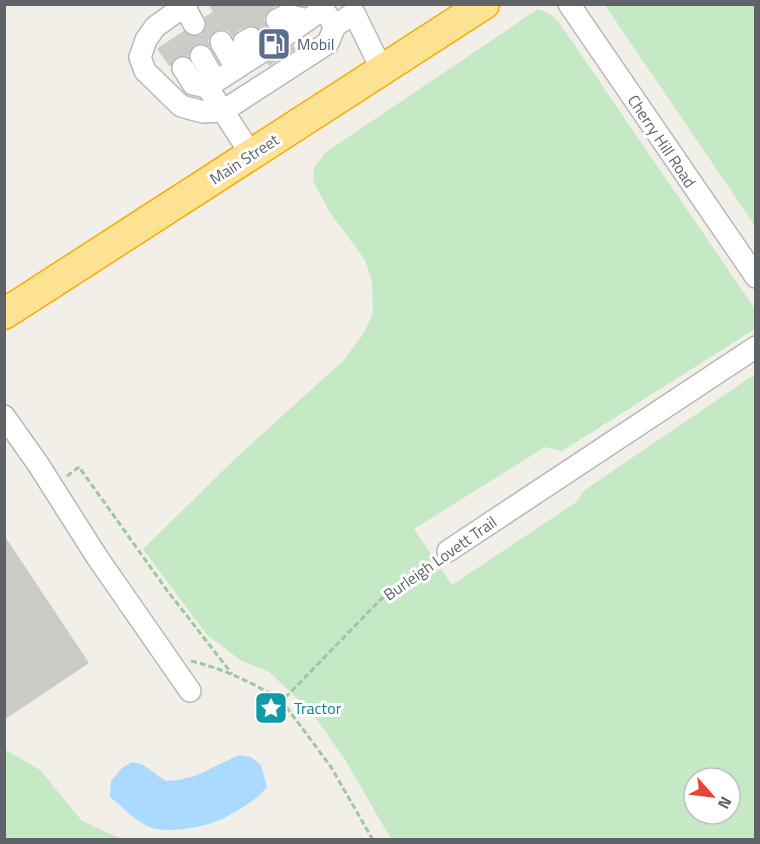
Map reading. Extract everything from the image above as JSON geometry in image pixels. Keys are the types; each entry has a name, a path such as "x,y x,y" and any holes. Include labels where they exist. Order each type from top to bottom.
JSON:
{"highway":[{"name":"Main Street","path":"4,314 484,4"}],"street":[{"name":"Cherry Hill Road","path":"569,4 756,277"},
{"path":"282,28 321,15 352,9 382,70"},
{"path":"181,21 146,40 140,57 145,71 181,106 203,112 223,111 328,43 321,15"},
{"path":"251,154 223,111 225,75 256,45"},
{"path":"225,75 202,55 225,75"},
{"name":"Burleigh Lovett Trail","path":"448,551 756,347"},
{"path":"4,416 38,464 97,557 190,691"}],"path":[{"path":"61,481 79,467 166,589 232,674"},
{"name":"Burleigh Lovett Trail","path":"282,701 381,598 448,551"},
{"path":"169,662 179,659 192,661 232,674 282,701 331,767 373,840"}],"green space":[{"path":"605,5 755,5 755,226"},
{"path":"538,9 550,14 558,21 755,309 755,329 562,451 545,447 414,529 452,585 575,503 585,490 755,374 755,839 391,839 344,758 310,710 269,672 242,661 207,635 143,549 237,457 344,360 364,333 373,313 372,282 365,260 329,211 313,181 314,168 326,152"},
{"path":"4,749 40,770 82,821 122,839 5,839"}],"water":[{"path":"239,755 251,757 261,765 267,787 242,808 212,823 182,829 152,828 136,819 110,797 111,781 122,768 132,762 143,765 166,781 195,776"}],"building":[{"path":"208,4 279,4 267,13 264,19 265,25 274,32 275,42 280,46 287,48 293,45 296,49 269,66 267,63 272,58 273,52 270,46 263,41 262,32 258,27 252,25 245,27 237,31 233,37 228,31 220,29 210,35 208,41 210,47 202,43 195,45 188,57 182,55 177,57 171,67 158,48 184,31 193,37 201,35 207,25 205,17 213,12"},
{"path":"4,535 89,663 4,720"}],"tunnel":[{"path":"205,17 221,42"},
{"path":"251,38 277,20"},
{"path":"184,31 201,56"},
{"path":"260,53 286,35"},
{"path":"166,43 183,68"}],"place":[{"name":"Mobil","path":"274,44"},
{"name":"Tractor","path":"271,708"}]}
